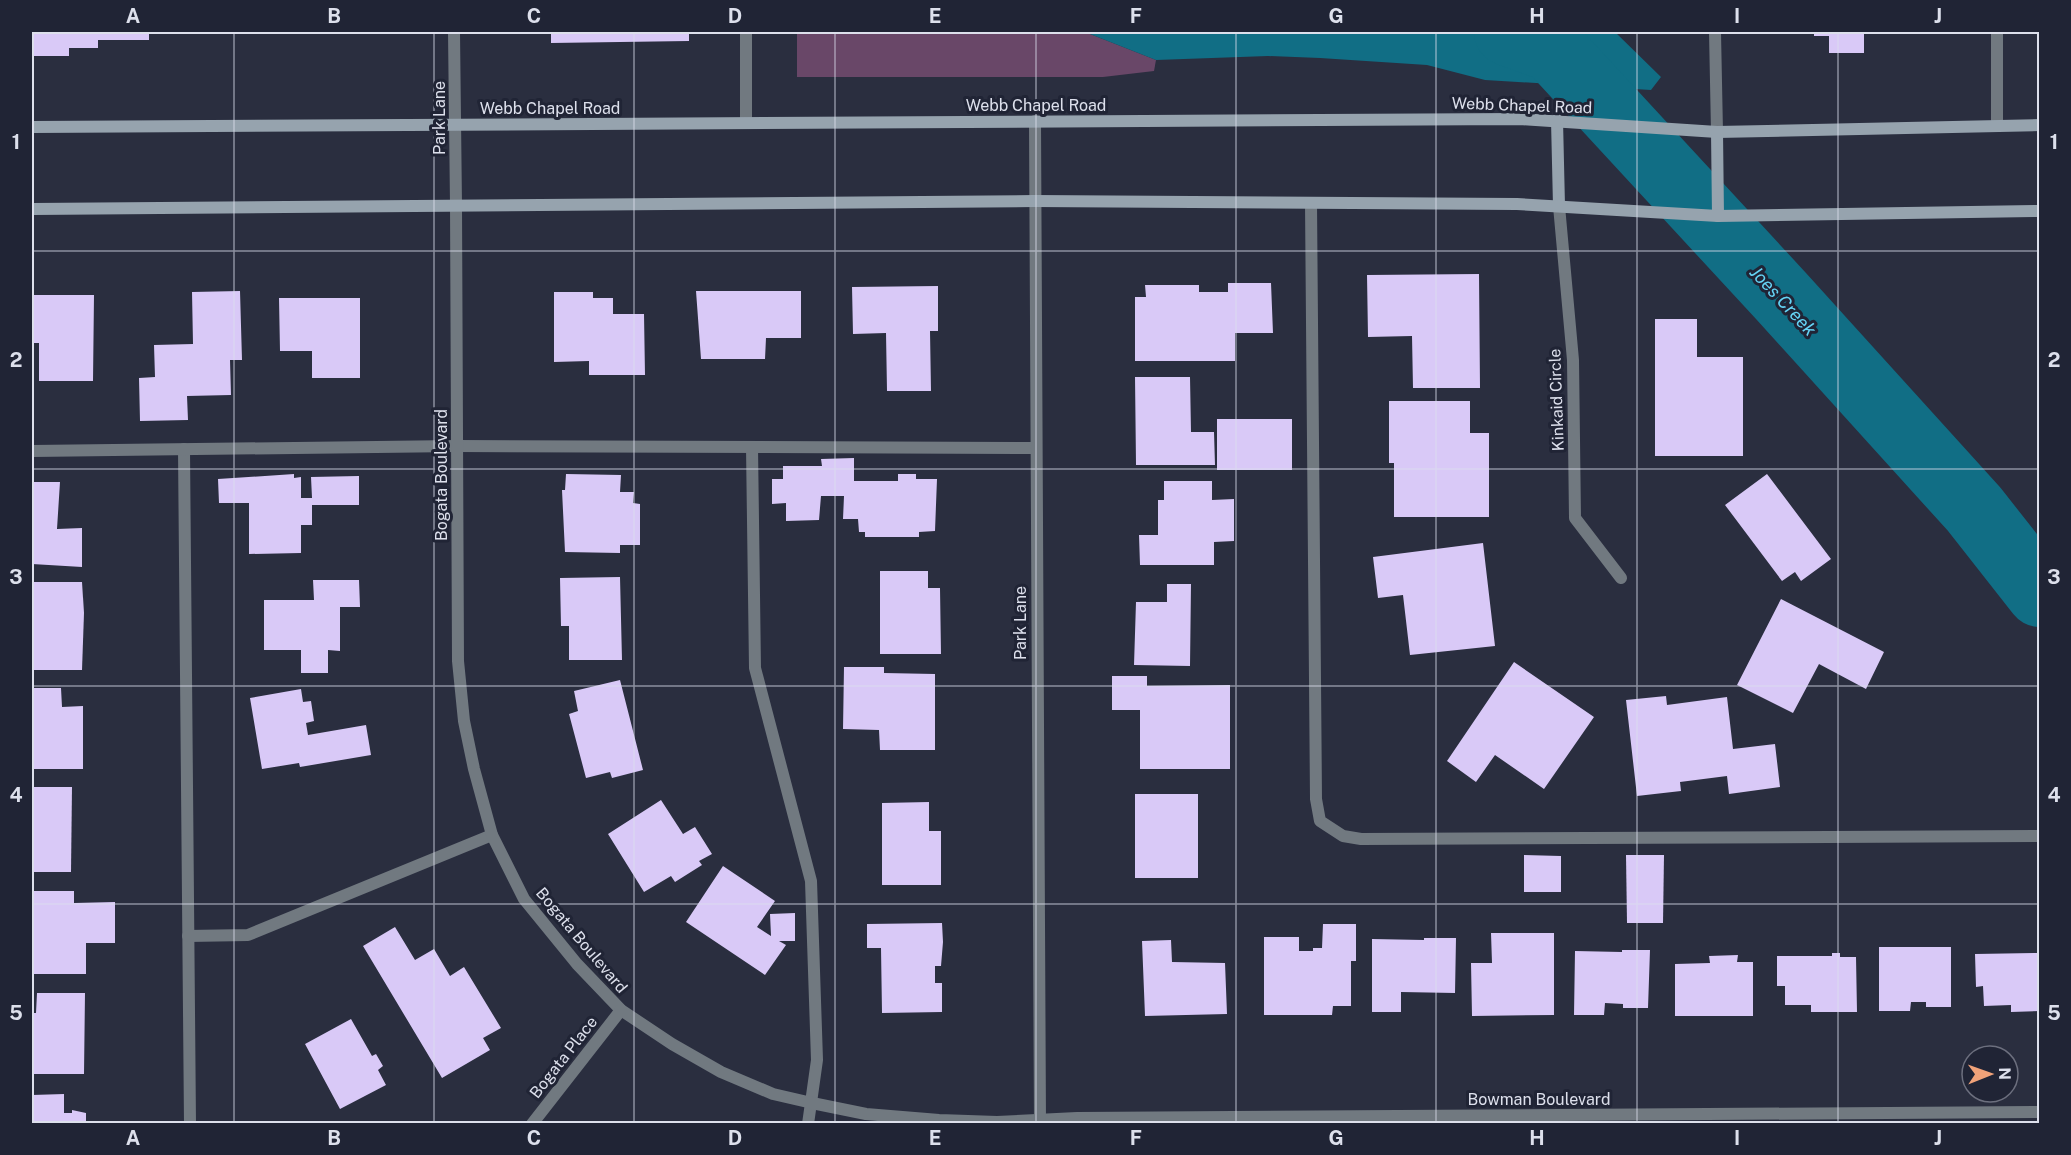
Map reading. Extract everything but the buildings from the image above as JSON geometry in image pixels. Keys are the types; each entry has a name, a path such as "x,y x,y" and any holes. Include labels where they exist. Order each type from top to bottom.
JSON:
{"main road":[{"name":"Webb Chapel Road","path":"32,127 1520,119 1717,132 2040,125"},
{"path":"1557,120 1559,206"},
{"path":"1717,132 1718,216"},
{"path":"32,210 1034,201 1559,206 1718,216 2040,211"}],"street":[{"name":"Park Lane","path":"454,32 456,205"},
{"path":"746,32 746,123"},
{"path":"1715,32 1717,132"},
{"path":"1997,32 1997,126"},
{"name":"Park Lane","path":"1035,122 1040,1122"},
{"path":"1311,203 1316,799 1320,820 1343,836 1361,838 2040,836"},
{"name":"Bogata Boulevard","path":"456,205 458,661 468,740 492,835 524,899 577,964 621,1010 672,1044 721,1072 773,1094 866,1114 951,1120 1040,1122"},
{"name":"Kinkaid Circle","path":"1559,206 1573,360 1575,518 1621,578"},
{"path":"32,451 457,446 1036,448"},
{"path":"752,447 755,668 811,881 817,1060 808,1124"},
{"path":"184,449 190,1124"},
{"path":"188,936 248,935 492,835"},
{"name":"Bogata Place","path":"532,1124 621,1010"},
{"name":"Bowman Boulevard","path":"1040,1122 1089,1118 1609,1119 2040,1112"}],"shaded area":[{"path":"797,32 1085,32 1156,60 1154,71 1103,77 797,77"}],"water":[{"path":"1085,32 1615,32 1661,77 1651,90 1485,80 1427,65 1320,58 1268,56 1156,60"}],"waterway":[{"name":"Joes Creek","path":"1508,32 1552,48 1974,509 2040,593"}]}
